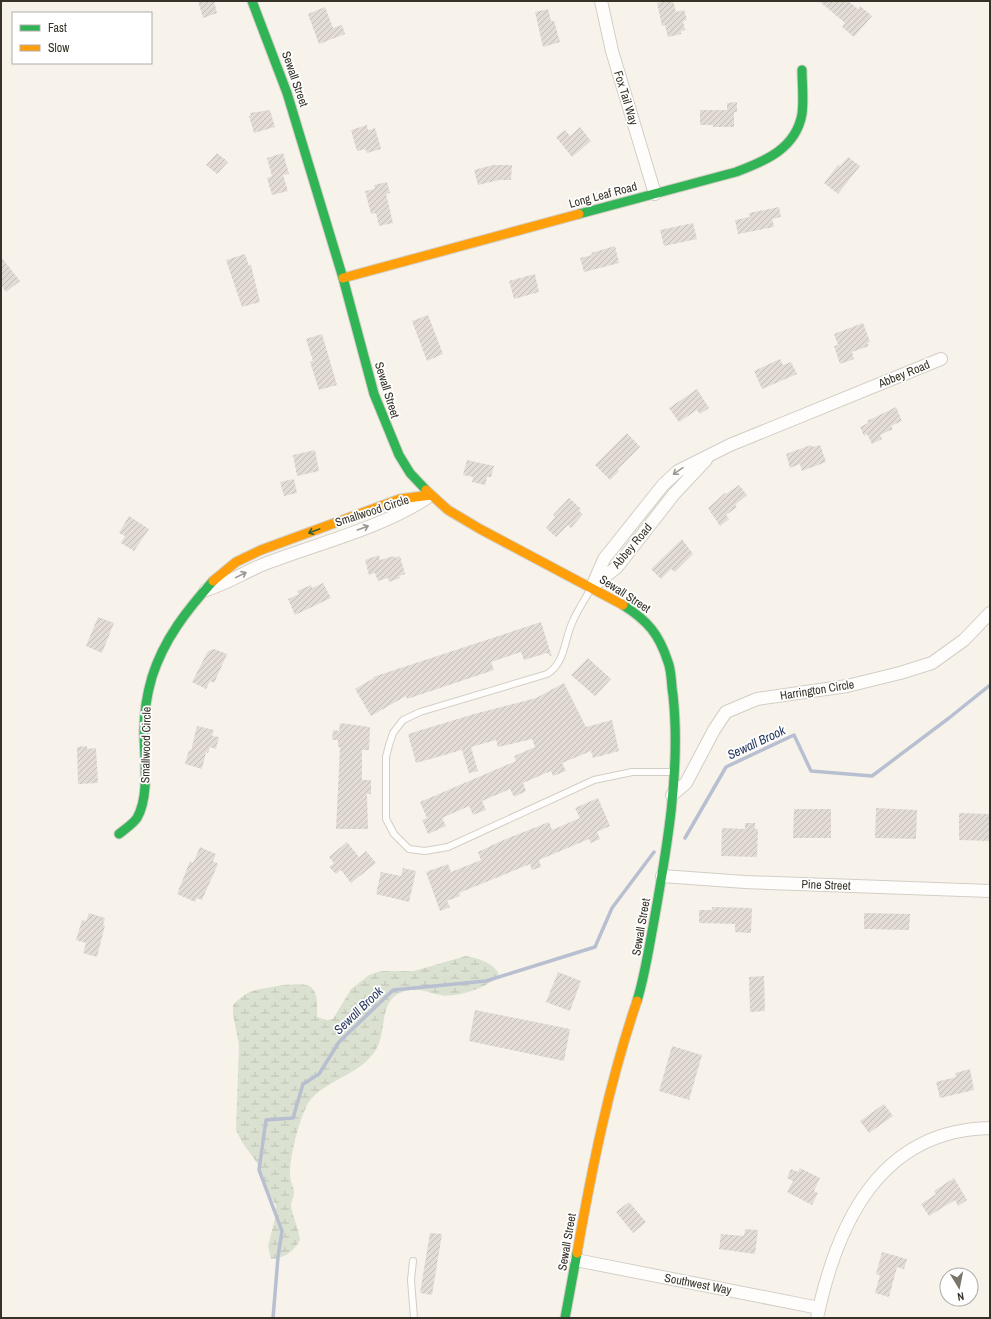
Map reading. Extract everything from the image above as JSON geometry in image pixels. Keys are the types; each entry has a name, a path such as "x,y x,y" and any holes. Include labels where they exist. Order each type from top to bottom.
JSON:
{"street":[{"name":"Sewall Street","path":"252,1 285,86 343,278 374,394 399,455 410,472 431,495 448,510 480,529 592,587 624,605 645,620 653,628 662,645 669,664 676,723 672,795 662,876 639,994 624,1038 592,1168 565,1318"},
{"name":"Fox Tail Way","path":"601,1 612,51 655,194"},
{"name":"Long Leaf Road","path":"343,278 742,170 766,161 780,151 792,138 800,122 802,114 802,70"},
{"name":"Abbey Road","path":"592,587 604,558 663,485 678,471 730,445 941,359"},
{"name":"Abbey Road","path":"592,587 617,567 674,494 713,454"},
{"name":"Smallwood Circle","path":"119,834 136,820 141,810 144,798 144,729 146,706 152,677 166,644 185,612 216,577 226,569 261,550 400,499 431,495"},
{"name":"Smallwood Circle","path":"206,590 220,586 266,563 405,512 431,495"},
{"name":"Harrington Circle","path":"672,795 686,783 714,730 726,712 757,699 847,686 932,663 964,640 990,614"},
{"name":"Pine Street","path":"662,876 745,882 990,891"},
{"path":"818,1313 832,1260 845,1228 864,1196 879,1177 897,1159 922,1142 957,1130 990,1128"},
{"name":"Southwest Way","path":"576,1260 818,1313"}],"lane":[{"path":"663,485 674,494"},
{"path":"625,532 637,541"},
{"path":"261,550 266,563"},
{"path":"592,587 571,624 560,662 552,671 547,674 420,712 403,720 393,733 386,757 386,819 394,834 409,849 425,851 448,848 594,780 632,772 673,772"},
{"path":"413,1261 411,1292 414,1318"}],"green space":[{"path":"466,956 476,958 490,964 499,975 494,980 480,988 455,995 448,996 410,990 396,995 386,1010 381,1037 373,1054 360,1067 319,1092 308,1104 296,1135 290,1168 290,1177 294,1193 291,1205 300,1240 288,1254 271,1259 268,1246 276,1214 276,1205 267,1192 257,1163 242,1142 236,1130 239,1045 233,1014 233,1005 239,999 255,990 281,985 300,984 311,987 314,990 317,1001 317,1017 327,1020 333,1019 351,989 369,975 381,971 414,971"}],"building":[{"path":"198,1 214,1 217,13 203,18"},
{"path":"673,1 676,12 684,10 687,20 683,21 685,30 681,31 681,34 668,37 665,25 662,26 657,3"},
{"path":"819,1 848,1 858,9 860,6 872,16 854,37 842,27 845,23"},
{"path":"325,7 333,28 342,25 345,34 319,44 308,14"},
{"path":"548,9 551,21 554,21 560,42 543,47 535,12"},
{"path":"737,102 737,112 734,112 734,127 713,127 713,125 700,125 700,110 727,110 727,103"},
{"path":"270,110 275,127 254,133 249,116 251,116 250,113"},
{"path":"367,125 368,130 375,128 381,149 367,153 365,149 357,151 351,130"},
{"path":"580,127 591,141 572,157 556,137 565,130 570,136"},
{"path":"217,153 228,162 217,174 206,165"},
{"path":"283,153 289,174 283,175 288,191 272,195 267,178 272,176 267,158"},
{"path":"848,157 860,166 838,194 824,183 838,165 840,166"},
{"path":"493,165 512,165 511,180 499,180 478,185 474,170"},
{"path":"387,182 390,193 386,194 393,223 379,226 376,213 371,214 365,191 375,189 374,185"},
{"path":"779,207 781,217 772,219 774,227 738,234 735,220 750,217 749,213"},
{"path":"693,223 697,239 664,246 660,230"},
{"path":"615,246 619,263 584,272 580,258"},
{"path":"245,254 249,266 251,265 260,302 242,307 226,260"},
{"path":"1,257 20,281 6,292 1,285"},
{"path":"535,274 539,292 514,299 509,281"},
{"path":"428,315 443,354 427,361 412,321"},
{"path":"863,323 870,342 867,343 869,346 852,352 854,359 840,364 834,346 838,345 834,334"},
{"path":"322,334 337,385 319,390 310,362 313,361 306,339"},
{"path":"780,359 783,365 791,362 797,374 762,389 754,371"},
{"path":"697,389 709,408 700,414 697,410 679,422 669,408"},
{"path":"896,407 902,421 891,426 893,429 880,435 882,439 872,444 867,434 864,436 860,427 868,423 867,421"},
{"path":"627,433 640,447 618,469 619,471 610,480 595,465"},
{"path":"811,445 812,447 820,445 826,462 802,471 800,464 790,468 786,454"},
{"path":"315,450 319,471 297,476 293,455"},
{"path":"467,460 494,466 491,477 487,477 485,485 472,482 473,477 463,475"},
{"path":"294,479 297,493 284,496 280,482"},
{"path":"739,485 747,495 735,505 737,507 726,515 729,519 720,526 708,508 725,493 726,494"},
{"path":"569,498 581,509 579,511 583,514 571,528 568,525 556,537 546,528 555,517 553,515"},
{"path":"129,516 149,529 134,551 121,543 125,536 119,533"},
{"path":"682,539 693,554 675,572 671,569 661,579 651,569"},
{"path":"379,555 380,560 400,556 405,574 399,576 400,578 389,582 388,578 378,581 375,573 369,575 365,560"},
{"path":"323,583 331,598 295,615 288,599 299,594 297,591 311,585 312,588"},
{"path":"98,617 114,623 102,653 86,646"},
{"path":"541,622 552,657 547,653 524,660 521,652 491,662 494,670 407,699 406,696 371,716 355,689 374,678 373,677"},
{"path":"214,649 227,654 214,683 210,681 206,689 192,682 208,651"},
{"path":"588,658 611,679 595,696 571,675"},
{"path":"564,683 586,727 612,720 619,751 593,758 591,751 562,763 566,771 553,776 551,771 523,783 526,791 514,797 510,789 482,801 486,810 473,815 469,806 442,818 446,826 428,834 422,820 427,818 420,802 516,761 514,756 535,747 532,739 498,747 496,740 471,747 478,771 469,773 462,750 416,763 408,734 474,714 536,698"},
{"path":"340,723 370,727 369,750 362,750 362,780 371,780 371,794 367,794 368,829 336,829 340,747 338,747 338,740 332,740 333,730 339,731"},
{"path":"197,726 214,730 212,736 219,737 216,749 210,747 208,753 206,752 202,769 185,764 189,750 191,751"},
{"path":"87,746 87,749 96,748 98,783 78,784 77,747"},
{"path":"598,798 610,826 597,832 600,839 591,843 589,839 539,860 541,867 532,870 530,864 459,893 460,896 447,901 450,907 440,911 426,872 448,864 451,872 481,860 478,852 501,841 549,822 552,830 580,818 575,808"},
{"path":"876,808 917,810 916,839 875,838"},
{"path":"794,809 831,809 831,838 793,838"},
{"path":"959,813 990,814 990,841 959,840"},
{"path":"745,823 755,823 755,829 758,829 757,857 721,856 722,828 745,829"},
{"path":"347,842 359,857 366,851 376,863 351,883 341,870 336,874 329,867 334,863 329,857"},
{"path":"200,847 216,854 213,861 218,864 202,900 197,898 195,902 177,894 190,861 193,863"},
{"path":"403,868 416,871 409,902 376,894 381,872 401,876"},
{"path":"712,907 752,908 751,933 735,932 735,924 699,923 699,910 712,910"},
{"path":"89,913 105,918 103,925 105,925 97,957 83,953 86,943 76,940 82,920 86,921"},
{"path":"864,913 910,914 909,930 864,929"},
{"path":"558,972 581,981 570,1011 546,1002"},
{"path":"764,976 765,1011 750,1012 749,977"},
{"path":"475,1010 570,1029 564,1061 469,1041"},
{"path":"672,1046 702,1055 689,1100 659,1091"},
{"path":"970,1069 974,1090 940,1098 936,1082 956,1077 955,1073"},
{"path":"884,1104 893,1116 869,1133 860,1121"},
{"path":"800,1168 820,1178 814,1191 818,1193 812,1205 787,1192 793,1181 787,1178 791,1169 798,1172"},
{"path":"954,1178 967,1200 958,1206 955,1200 929,1216 921,1204 936,1194 934,1191"},
{"path":"629,1202 646,1222 633,1233 616,1212"},
{"path":"745,1229 758,1230 755,1254 719,1249 721,1234 744,1236"},
{"path":"430,1233 442,1234 432,1295 420,1293"},
{"path":"882,1252 907,1259 904,1269 897,1267 889,1297 875,1293 880,1275 876,1274"}],"waterway":[{"name":"Sewall Brook","path":"685,838 726,767 794,735 811,771 872,776 990,685"},
{"name":"Sewall Brook","path":"273,1318 278,1257 282,1231 259,1170 266,1120 293,1118 303,1084 319,1074 339,1042 393,990 486,981 595,947 612,908 654,852"}],"traffic: fast":[{"path":"252,1 287,93 343,278 374,394 399,455 410,473 426,490"},
{"path":"579,214 736,172 758,163 778,152 793,136 799,126 803,108 802,70"},
{"path":"119,834 137,818 144,799 145,711 150,684 157,663 163,650 185,614 213,581"},
{"path":"623,605 652,629 665,652 670,670 675,723 674,780 668,837 649,951 637,1001"},
{"path":"565,1318 577,1253"}],"traffic: slow":[{"path":"343,278 579,214"},
{"path":"426,490 448,510 480,529 623,605"},
{"path":"213,581 236,562 261,550 400,499 431,495"},
{"path":"577,1253 602,1126 618,1063 637,1001"}]}
